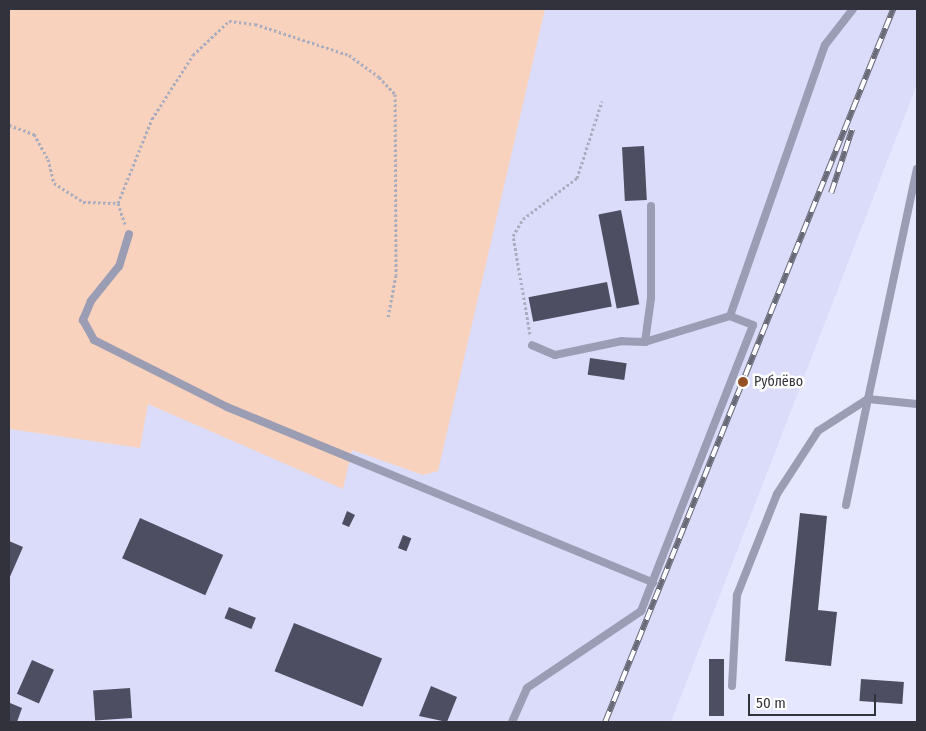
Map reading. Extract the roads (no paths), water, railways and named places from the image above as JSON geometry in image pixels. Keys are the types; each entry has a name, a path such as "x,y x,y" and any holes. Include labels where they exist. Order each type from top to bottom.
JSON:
{"lane":[{"path":"730,316 824,45 854,9"},
{"path":"846,506 917,169"},
{"path":"645,342 651,298 651,206"},
{"path":"129,234 119,266 91,301 83,320 94,340 227,407 654,583"},
{"path":"512,722 527,688 641,611 654,583 753,326 730,316 645,342 622,341 555,355 532,345"},
{"path":"732,686 737,595 777,494 818,431 868,399 917,404"}],"railway":[{"path":"605,722 893,9"},
{"path":"831,193 852,129"}],"place":[{"name":"Рублёво","path":"743,382"}]}
